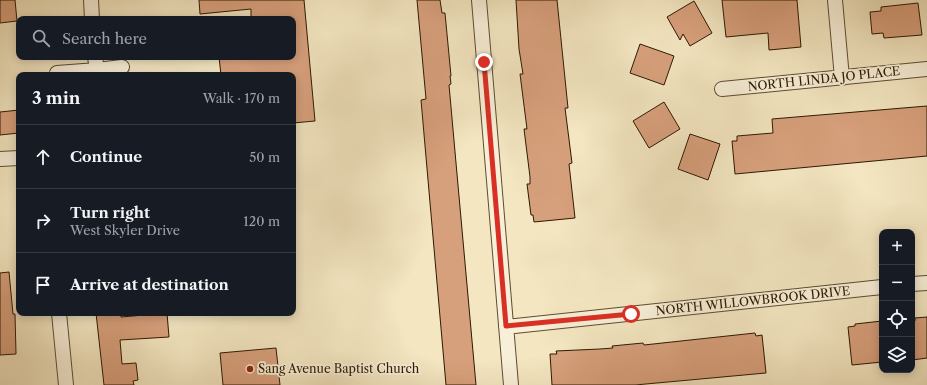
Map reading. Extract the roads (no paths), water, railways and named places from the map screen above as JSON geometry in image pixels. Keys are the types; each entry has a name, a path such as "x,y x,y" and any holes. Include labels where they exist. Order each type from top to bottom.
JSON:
{"street":[{"path":"91,0 92,16"},
{"path":"479,0 511,385"},
{"path":"835,0 842,78"},
{"path":"65,72 96,64 122,67"},
{"name":"NORTH LINDA JO PLACE","path":"722,89 927,69"},
{"path":"0,159 16,158"},
{"path":"915,284 927,283"},
{"name":"NORTH WILLOWBROOK DRIVE","path":"506,326 879,287"},
{"path":"59,316 66,385"}],"place":[{"name":"Sang Avenue Baptist Church","path":"250,369"}]}
